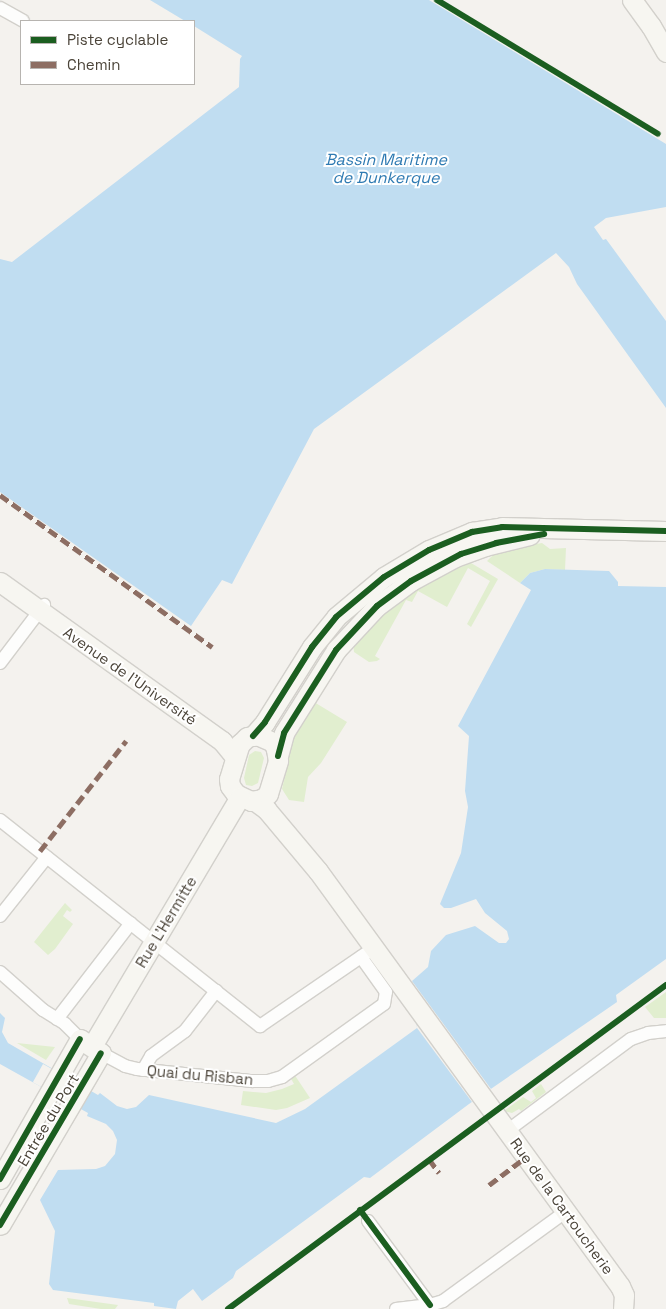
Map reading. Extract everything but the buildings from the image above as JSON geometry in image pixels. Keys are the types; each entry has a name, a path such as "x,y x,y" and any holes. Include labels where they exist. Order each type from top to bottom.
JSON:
{"main road":[{"path":"632,0 655,32 666,52"},
{"path":"318,871 266,808 234,792 230,783 238,746 262,726 312,646 330,623 369,588 415,558 464,534 487,529 538,526 585,530 666,531"},
{"path":"247,799 265,797 271,788 284,733 345,638 376,606 430,570 461,554 534,534 585,530"},
{"name":"Avenue de l'Université","path":"0,582 224,730 249,737"},
{"name":"Avenue de l'Université","path":"41,609 222,741 235,757"},
{"path":"249,737 270,740 278,756"},
{"path":"271,788 277,807 318,871"},
{"name":"Rue L'Hermitte","path":"91,1046 154,941 247,799"},
{"name":"Rue de la Cartoucherie","path":"318,871 367,952 403,988 622,1290 624,1295 623,1309"},
{"name":"Entrée du Port","path":"0,1179 62,1069 91,1046"},
{"name":"Entrée du Port","path":"0,1225 84,1082 91,1046"}],"street":[{"path":"0,8 21,20"},
{"path":"0,662 41,609"},
{"path":"0,820 260,1026 367,952"},
{"path":"0,916 47,857"},
{"path":"57,1019 131,923"},
{"name":"Quai du Risban","path":"0,972 38,1006 91,1046 128,1067 257,1081 282,1076 384,1004 386,992 367,952"},
{"path":"143,1070 151,1056 182,1033 216,991"},
{"path":"506,1131 631,1039 648,1033 666,1031"},
{"path":"396,1309 434,1306 443,1301 565,1212"},
{"path":"368,1221 434,1306"}],"green space":[{"path":"542,543 550,549 566,548 565,570 545,569 530,573 520,583 487,561 494,554 505,549"},
{"path":"471,563 498,579 471,627 467,624 490,581 468,568 447,607 418,591 412,602 406,600 375,656 380,659 369,662 354,652 353,643 390,605 414,589 443,574"},
{"path":"314,702 347,722 321,763 308,777 304,802 289,800 282,789 289,758 288,745"},
{"path":"255,751 261,752 264,758 258,783 252,786 246,785 244,778 249,755"},
{"path":"65,903 72,910 70,912 67,910 63,916 73,924 55,949 48,955 34,942"},
{"path":"666,992 666,1018 654,1018 645,1007"},
{"path":"17,1043 55,1047 46,1060"},
{"path":"294,1074 310,1098 287,1108 276,1110 241,1105 243,1091 266,1093 282,1089 294,1084 290,1077"},
{"path":"541,1084 546,1092 521,1111 519,1109 512,1113 504,1111 523,1097 531,1102 536,1098 532,1091"},
{"path":"67,1298 118,1305 115,1309 101,1309 69,1304"}],"water":[{"name":"Bassin Maritime de Dunkerque","path":"150,0 429,0 666,144 666,207 606,218 594,227 603,240 606,239 666,321 666,408 577,284 569,267 556,253 314,429 232,584 222,580 191,626 0,492 0,259 12,262 239,87 240,59 242,56 195,27 195,20 183,20"},
{"path":"545,569 609,571 618,582 618,586 666,587 666,959 616,995 617,1002 469,1104 370,1178 364,1177 236,1271 233,1278 202,1301 193,1289 178,1301 176,1309 154,1306 154,1303 53,1290 49,1284 55,1231 40,1200 58,1170 96,1169 105,1166 115,1154 117,1140 113,1131 106,1124 87,1116 88,1113 0,1064 0,1013 5,1018 2,1032 8,1043 98,1095 100,1093 117,1106 127,1109 136,1107 149,1095 276,1123 305,1109 417,1028 412,981 428,967 431,951 446,935 475,926 499,943 506,943 509,939 507,931 485,913 476,899 451,908 444,908 440,904 461,853 468,807 465,791 469,736 458,726 531,590 520,583 530,573"}],"pier":[{"path":"412,981 491,1089 472,1102 417,1028"},
{"path":"43,1064 91,1091 81,1109 33,1082"}],"marked path":[{"path":"0,495 212,647"},
{"path":"40,851 126,741"},
{"path":"489,1185 526,1157"},
{"path":"429,1159 439,1173"}],"cycle path":[{"path":"437,0 658,134"},
{"path":"253,736 265,722 312,647 336,617 384,577 429,550 472,532 502,527 666,531"},
{"path":"278,756 284,733 336,650 377,606 411,581 461,554 496,543 544,534"},
{"path":"228,1309 666,985"},
{"path":"0,1179 80,1039"},
{"path":"0,1225 101,1053"},
{"path":"360,1210 430,1305"}]}
